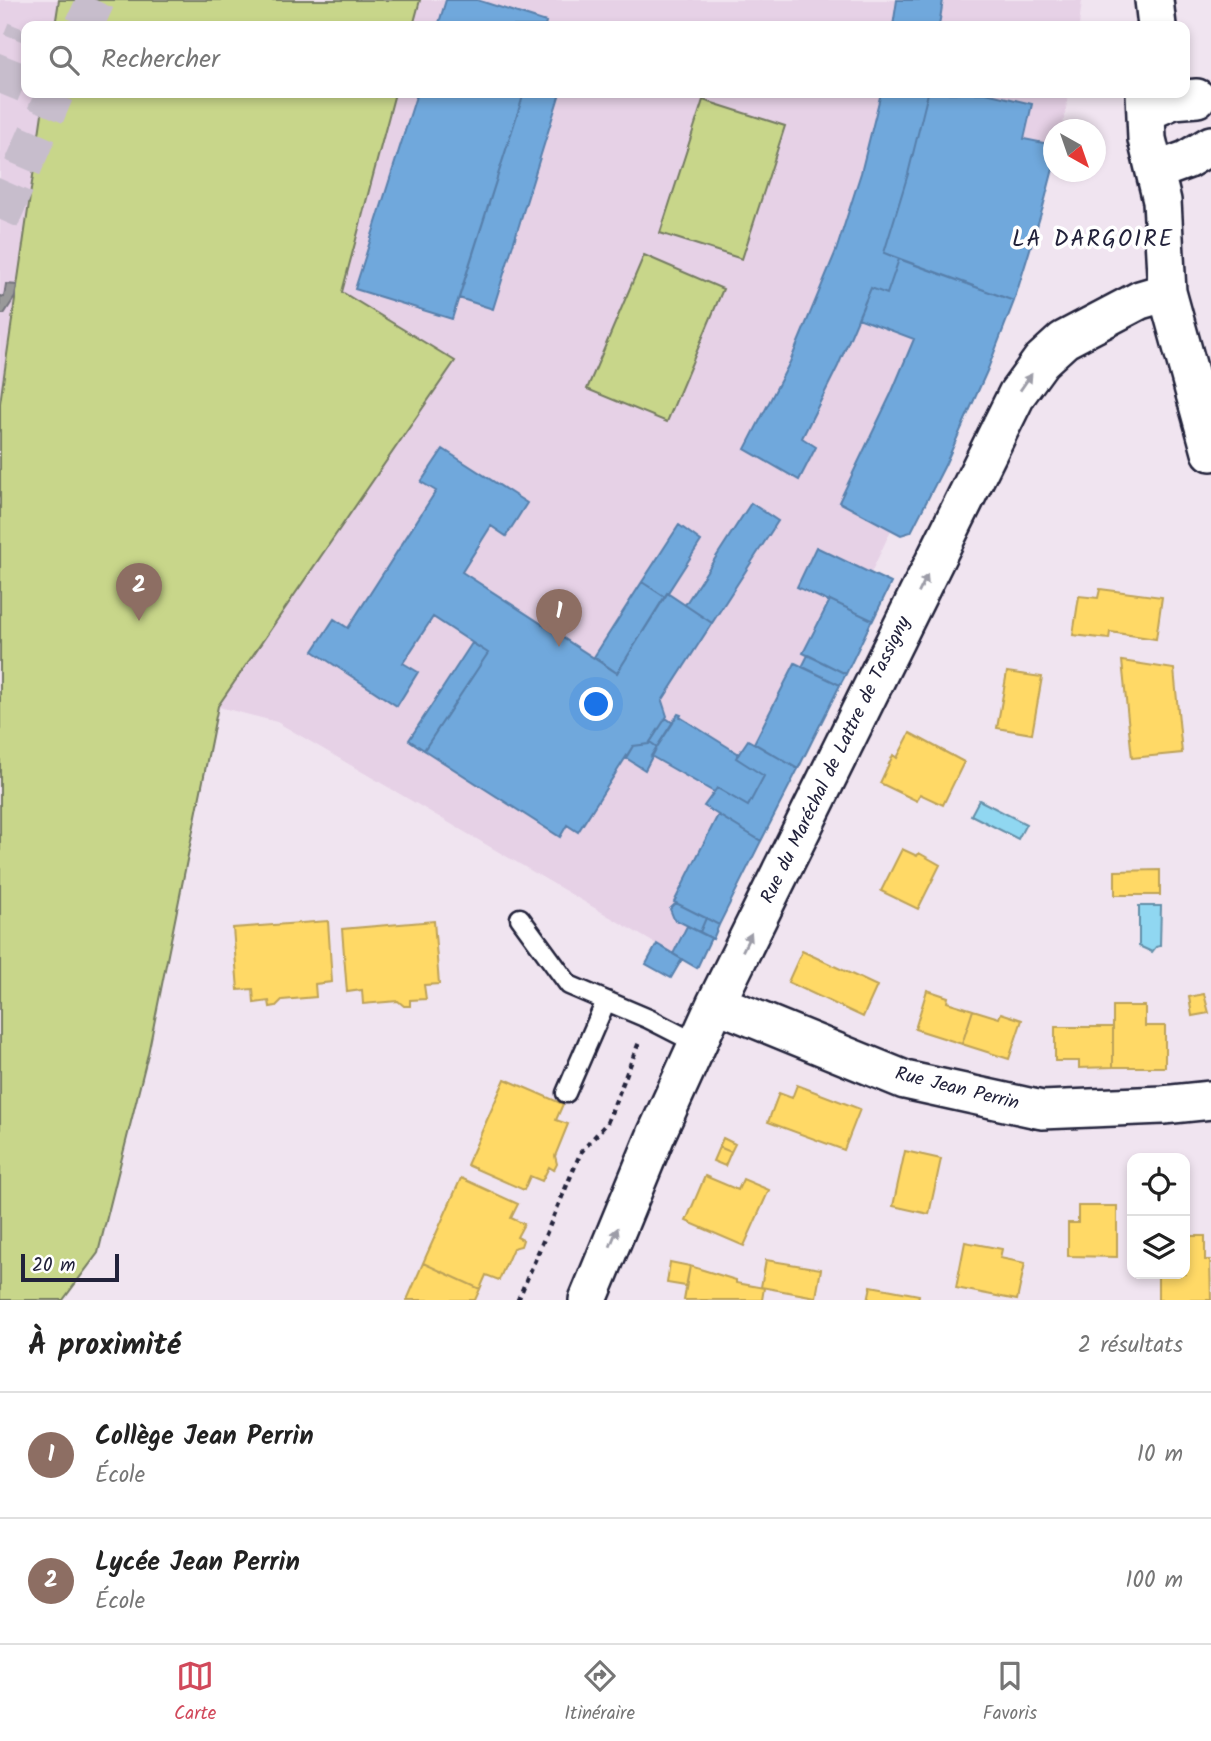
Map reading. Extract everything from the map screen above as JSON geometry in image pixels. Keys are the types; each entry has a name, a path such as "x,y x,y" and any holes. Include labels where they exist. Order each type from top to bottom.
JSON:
{"street":[{"path":"1138,0 1140,21"},
{"path":"1154,0 1156,21"},
{"path":"1198,99 1145,102 1147,139 1159,186 1167,292 1211,452"},
{"path":"1159,186 1186,160 1211,145"},
{"name":"Rue du Maréchal de Lattre de Tassigny","path":"588,1300 656,1135 716,1003 1017,394 1041,361 1064,340 1140,300 1167,292"},
{"name":"Rue Jean Perrin","path":"716,1003 905,1080 1042,1110 1163,1105 1211,1100"}],"lane":[{"path":"520,918 569,985 649,1019 698,1044"},
{"path":"566,1093 606,1001"}],"path":[{"path":"518,1300 582,1152 607,1123 649,1019"}],"shaded area":[{"path":"0,0 1082,0 1080,21 21,21 21,98 1068,98 1064,119 1043,119 1043,182 1049,182 1030,254 987,371 945,465 911,532 901,535 891,530 871,573 891,583 697,968 277,722 219,707 148,1054 0,974"}],"green space":[{"path":"59,0 420,0 414,21 56,21"},
{"path":"44,98 394,98 342,292 455,361 218,706 148,1054 98,1253 63,1300 0,1300 0,403"},
{"path":"703,100 785,126 742,259 660,233"},
{"path":"644,255 723,289 667,422 587,389"}],"water":[{"path":"979,800 1026,824 1018,839 971,815"},
{"path":"1139,906 1161,906 1160,946 1152,952 1139,946"}],"building: Logements":[{"path":"1100,589 1162,597 1156,639 1110,632 1109,639 1073,635 1079,596 1098,598"},
{"path":"1122,661 1174,669 1182,753 1132,758"},
{"path":"1007,672 1042,677 1032,734 997,728"},
{"path":"910,733 964,762 943,805 920,794 917,801 880,783 893,755 897,758"},
{"path":"902,849 917,856 919,853 940,865 918,909 881,891"},
{"path":"1160,870 1160,895 1115,895 1115,871"},
{"path":"328,921 332,982 315,984 316,997 282,1000 276,1006 270,1007 269,1001 254,1003 253,989 238,990 233,928"},
{"path":"434,921 439,984 424,985 426,999 410,1000 410,1006 404,1006 398,1001 363,1004 362,990 347,992 342,929"},
{"path":"802,951 877,986 863,1017 788,982"},
{"path":"927,990 948,997 947,1002 973,1010 962,1044 915,1029"},
{"path":"1204,994 1209,1013 1192,1016 1189,997"},
{"path":"1113,1006 1145,1006 1145,1026 1165,1026 1165,1067 1113,1067"},
{"path":"973,1010 999,1018 1001,1013 1022,1020 1009,1059 962,1044"},
{"path":"1055,1027 1113,1027 1113,1067 1079,1068 1079,1061 1055,1061"},
{"path":"505,1079 563,1104 556,1120 568,1124 555,1156 557,1164 554,1170 549,1167 542,1181 530,1176 524,1190 467,1165"},
{"path":"797,1085 860,1109 844,1150 768,1122 779,1093 792,1098"},
{"path":"723,1138 735,1144 731,1152 719,1147"},
{"path":"719,1147 731,1152 725,1166 713,1161"},
{"path":"905,1151 941,1159 929,1214 893,1206"},
{"path":"705,1176 738,1190 743,1179 769,1190 744,1246 686,1221"},
{"path":"461,1178 518,1204 511,1218 524,1224 517,1237 523,1240 521,1246 513,1248 499,1280 486,1275 480,1289 423,1263"},
{"path":"1078,1206 1117,1206 1117,1257 1068,1256 1068,1223 1078,1223"},
{"path":"1190,1236 1205,1236 1205,1260 1210,1260 1211,1300 1158,1300 1158,1279 1190,1279"},
{"path":"965,1242 1002,1249 1000,1258 1025,1263 1017,1300 956,1288"},
{"path":"766,1260 821,1269 816,1297 761,1287"},
{"path":"670,1262 690,1266 686,1286 667,1283"},
{"path":"423,1263 480,1289 475,1300 407,1300"},
{"path":"690,1266 736,1280 736,1283 764,1288 762,1300 684,1300"},
{"path":"871,1286 919,1295 918,1300 868,1300"}],"building: Écoles":[{"path":"446,0 477,0 543,21 440,21"},
{"path":"897,0 943,0 940,21 894,21"},
{"path":"415,98 522,98 452,319 355,289"},
{"path":"522,98 558,98 493,309 459,298"},
{"path":"880,98 927,98 908,174 884,253 899,259 887,294 871,288 838,366 802,438 816,447 799,480 745,449 790,362 836,251 861,173"},
{"path":"927,98 1007,98 1032,104 1024,139 1043,143 1043,182 1050,182 1014,301 884,253 908,174"},
{"path":"899,259 1014,301 987,371 945,465 911,532 901,535 839,502 914,339 858,318 871,288 887,294"},
{"path":"443,449 527,503 506,536 491,526 462,572 617,673 667,593 712,623 662,701 667,716 649,744 633,746 578,832 567,825 560,837 424,750 488,653 433,617 403,663 418,672 397,706 313,651 334,619 348,628 436,491 421,482"},
{"path":"751,503 778,521 712,623 685,605"},
{"path":"679,525 701,541 665,597 642,582"},
{"path":"816,547 891,583 872,622 830,600 829,602 797,587"},
{"path":"642,582 665,597 617,673 594,657"},
{"path":"830,600 872,620 846,674 803,653"},
{"path":"472,643 488,653 424,750 409,740"},
{"path":"808,655 846,674 840,685 802,667"},
{"path":"795,663 840,685 798,769 754,743"},
{"path":"678,714 739,754 736,758 764,776 748,806 717,788 714,792 651,756"},
{"path":"666,718 673,723 657,747 650,742"},
{"path":"748,740 798,769 761,841 704,806 717,788 748,806 764,776 736,758"},
{"path":"650,742 657,747 645,770 626,758 633,746"},
{"path":"718,815 761,841 719,925 674,902"},
{"path":"676,903 706,918 700,932 674,919 670,909"},
{"path":"706,918 719,925 713,939 700,932"},
{"path":"687,926 711,938 697,968 673,954"},
{"path":"657,944 682,959 671,978 646,964"}],"building: Industrie":[{"path":"6,284 17,285 15,297 4,314 0,314 0,296 4,297"}],"tunnel":[{"path":"86,21 96,0"},
{"path":"0,94 21,42"},
{"path":"0,220 53,98"}],"place":[{"name":"Lycée Jean Perrin","path":"139,621"},
{"name":"Collège Jean Perrin","path":"559,647"}],"district":[{"name":"LA DARGOIRE","path":"1093,240"}]}
